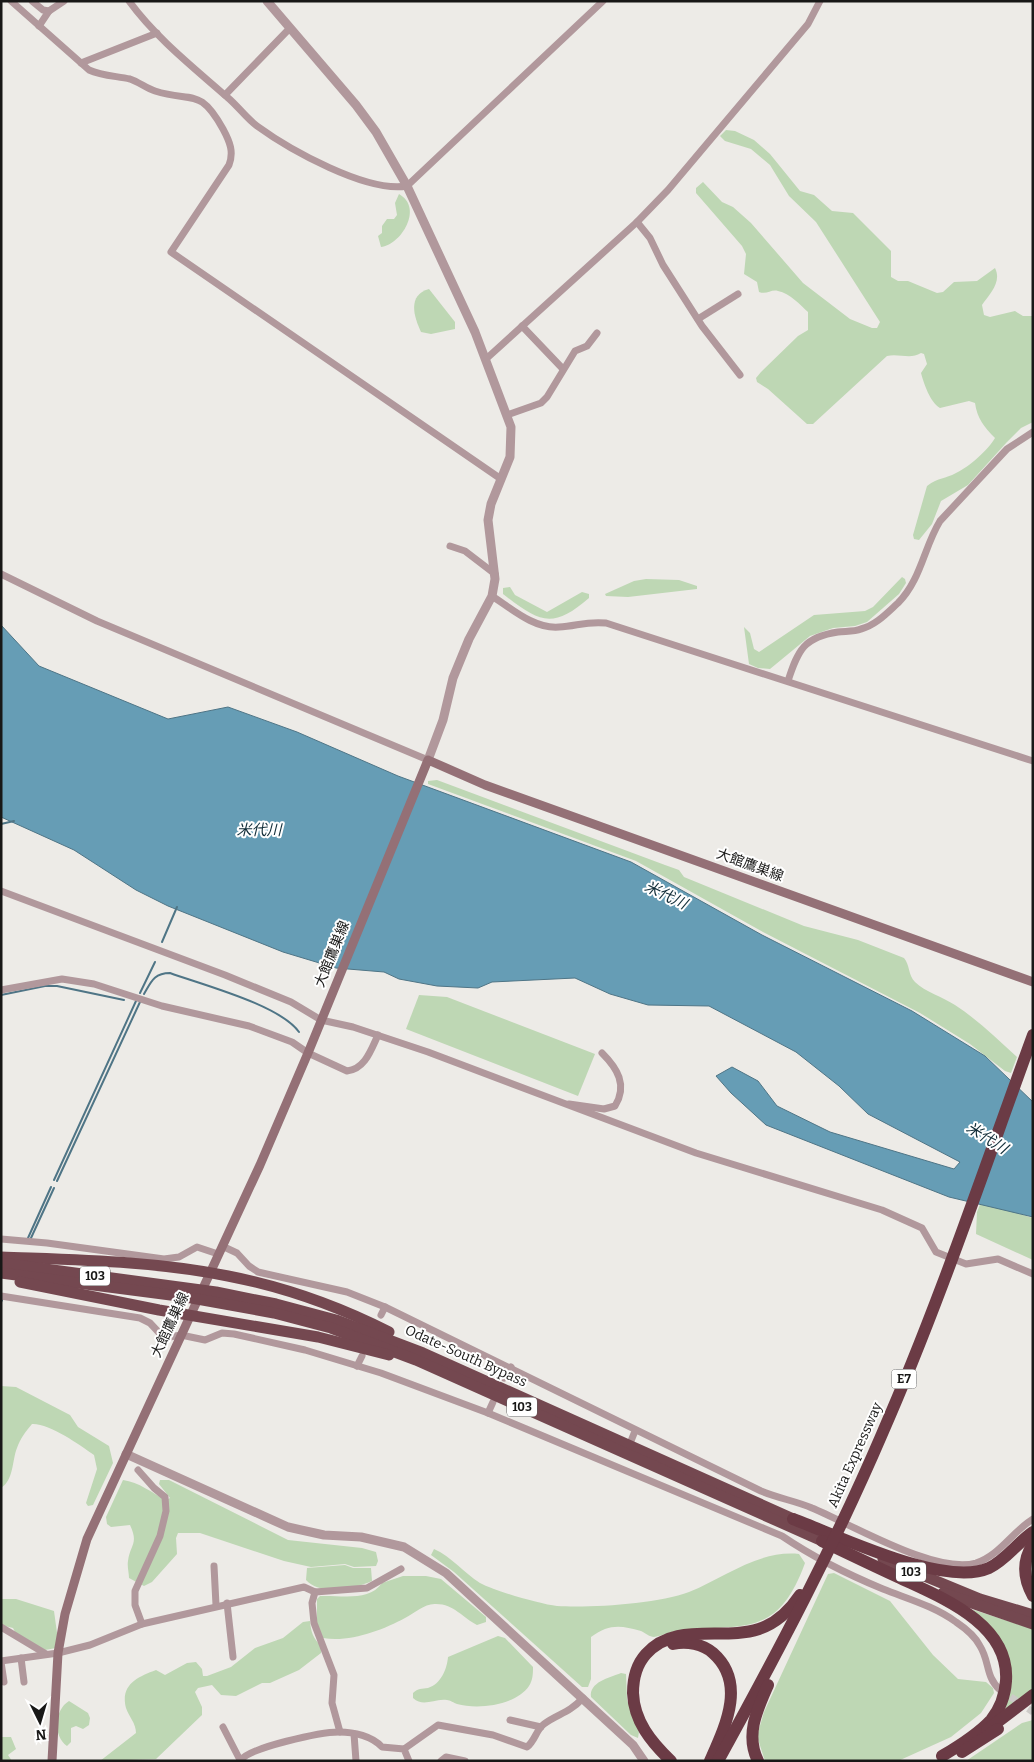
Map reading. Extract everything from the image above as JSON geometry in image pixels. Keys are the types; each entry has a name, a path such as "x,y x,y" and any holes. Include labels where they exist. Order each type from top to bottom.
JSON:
{"highway":[{"name":"Akita Expressway","path":"718,1761 807,1594 816,1570 854,1496 883,1432 951,1261 1033,1035"},
{"path":"1,1256 104,1262 209,1272 282,1289 329,1305 373,1324 482,1384"},
{"name":"Odate-South Bypass","path":"1,1264 215,1297 276,1304 336,1320 392,1340 482,1384 822,1541 954,1598 1033,1624"},
{"name":"Odate-South Bypass","path":"1,1273 187,1292"},
{"path":"1,1278 189,1316 343,1343 482,1384"},
{"name":"Odate-South Bypass","path":"482,1384 941,1584 1033,1616"},
{"path":"793,1518 923,1567 959,1574 979,1571 997,1564 1033,1532"},
{"path":"822,1541 948,1602 980,1624 998,1646 1004,1662 1006,1678 1000,1704 983,1727 940,1759"},
{"path":"1033,1544 1024,1566 1026,1583 1033,1596"},
{"path":"671,1761 647,1735 636,1710 633,1685 636,1670 644,1656 661,1642 678,1636 742,1633 770,1625 792,1606 816,1570"},
{"path":"758,1761 752,1744 754,1720 807,1594"},
{"path":"681,1761 665,1747 650,1728 642,1708 640,1687 645,1669 655,1654 670,1645 687,1643 703,1647 716,1656 726,1670 731,1686 730,1711 710,1761"},
{"path":"940,1759 988,1730 1033,1695"},
{"path":"991,1734 1033,1701"},
{"path":"940,1759 991,1734 1033,1707"}],"main road":[{"name":"大館鷹巣線","path":"52,1761 58,1653 65,1614 82,1555 101,1505 220,1250 308,1053 428,760 485,785 1033,982"}],"street":[{"path":"11,1 81,63 93,71 132,80 155,91 198,98 219,123 229,140 232,156 229,165 172,252 501,479"},
{"path":"32,1 43,10 49,11"},
{"path":"39,26 49,11 64,1"},
{"path":"129,1 157,33 256,125 294,150 348,175 395,188 407,186 603,1"},
{"path":"1,574 97,621 428,760 443,720 456,672 492,596 495,574 488,520 491,504 510,457 511,427 486,359 407,186 376,132 356,104 267,1"},
{"path":"486,359 637,222 668,190 792,44 808,24 820,1"},
{"path":"225,95 290,28"},
{"path":"81,63 157,33"},
{"path":"637,222 650,238 663,265 698,319 740,375"},
{"path":"698,319 738,294"},
{"path":"522,326 563,369"},
{"path":"507,415 541,403 547,397 575,351 587,346 597,332"},
{"path":"788,681 797,655 810,639 822,634 860,630 878,621 900,601 912,584 932,534 940,521 1007,449 1033,432"},
{"path":"450,546 465,551 495,574"},
{"path":"492,596 537,624 560,627 591,621 606,623 1033,761"},
{"path":"1,891 241,981 291,1002 321,1020 378,1036 696,1152 882,1210 922,1228 936,1252 966,1264 998,1259 1033,1274"},
{"path":"1,990 48,981 76,980 162,1006 249,1026 292,1042 308,1053 340,1069 353,1070 365,1061 378,1036"},
{"path":"561,1103 604,1109 615,1106 621,1088 620,1074 613,1063 602,1053"},
{"path":"1,1239 47,1242 164,1259 175,1258 196,1247 237,1253 249,1266 258,1272 340,1290 385,1307 761,1491 810,1507 924,1558 940,1562 965,1564 989,1557 1033,1519"},
{"path":"1,1296 140,1318 150,1323 164,1338 181,1335 199,1340 222,1333 234,1334 305,1350 358,1366 488,1413 782,1536 800,1548 882,1588 924,1603 956,1621 980,1646 990,1681 1000,1690"},
{"path":"381,1315 385,1307"},
{"path":"358,1366 362,1356"},
{"path":"504,1378 511,1367"},
{"path":"488,1413 493,1402"},
{"path":"631,1441 635,1430"},
{"path":"126,1454 288,1528 324,1535 371,1539 404,1547 414,1552 446,1573 633,1745 644,1761"},
{"path":"618,1466 622,1458"},
{"path":"138,1470 154,1488 166,1497 160,1536 135,1591 135,1605 142,1624"},
{"path":"214,1566 216,1606"},
{"path":"4,1682 1,1662 58,1653 90,1645 142,1624 227,1603 304,1587 315,1592 367,1588 401,1569"},
{"path":"315,1592 312,1603 314,1623 334,1675 332,1703 340,1732"},
{"path":"227,1603 233,1657"},
{"path":"1,1627 47,1654"},
{"path":"22,1658 24,1682"},
{"path":"223,1727 240,1760 266,1746 340,1732 374,1739 382,1747 404,1749 438,1726 493,1734 527,1747 533,1742 541,1727 572,1710 583,1698"},
{"path":"510,1720 541,1727"},
{"path":"354,1734 356,1761"},
{"path":"404,1749 408,1761"},
{"path":"441,1761 446,1757 465,1761"}],"green space":[{"path":"726,130 735,131 754,140 770,154 800,191 814,195 832,211 853,213 891,251 891,277 898,281 908,281 937,293 943,292 954,282 977,281 995,268 997,273 996,283 982,305 984,315 990,317 1015,311 1023,316 1033,316 1033,422 1021,428 968,485 941,501 932,524 919,540 914,539 913,535 927,486 967,467 983,453 995,438 982,422 977,413 975,403 969,401 940,408 933,402 921,373 927,364 924,354 921,353 913,356 887,356 813,424 807,424 768,389 757,382 756,378 761,372 798,336 808,330 808,312 787,294 776,291 759,292 757,282 744,274 746,254 742,246 696,193 696,188 703,182 722,202 733,207 751,223 803,283 850,319 872,328 877,328 880,322 816,222 789,196 770,165 751,149 725,141 720,136"},
{"path":"399,194 406,200 410,208 407,225 396,240 389,245 381,247 378,236 382,233 382,226 387,219 394,219 397,215 395,203"},
{"path":"429,289 455,322 455,329 431,334 421,332 416,320 415,301 417,296"},
{"path":"902,577 906,583 899,594 867,622 855,626 833,628 810,636 770,669 758,668 749,664 744,627 750,633 754,649 759,652 814,615 865,611 873,607"},
{"path":"646,579 679,580 697,586 697,589 628,597 606,596 605,594 634,581"},
{"path":"510,587 515,595 547,612 582,592 589,594 589,598 565,615 546,618 526,611 503,594 503,588"},
{"path":"437,780 679,870 684,877 804,926 858,940 904,958 915,982 963,1011 1017,1057 1011,1073 1005,1071 970,1044 920,1013 763,932 636,861 428,784 428,781"},
{"path":"419,995 447,997 595,1054 578,1096 406,1029"},
{"path":"981,1202 1033,1218 1033,1260 976,1234 977,1212"},
{"path":"1,1386 16,1387 70,1415 78,1427 109,1446 113,1463 93,1505 88,1506 86,1503 97,1469 94,1455 64,1435 39,1425 32,1424 21,1438 8,1480 1,1488"},
{"path":"123,1480 140,1485 166,1500 170,1498 159,1484 160,1480 169,1480 288,1540 362,1548 376,1552 378,1561 376,1566 354,1567 345,1564 311,1567 284,1561 200,1533 178,1533 176,1538 177,1554 152,1582 144,1586 129,1578 128,1561 134,1541 130,1525 111,1527 107,1524 106,1517"},
{"path":"434,1549 447,1556 480,1583 518,1597 557,1606 624,1604 660,1600 689,1592 742,1566 770,1556 799,1554 805,1563 794,1588 782,1605 770,1616 755,1623 676,1631 654,1637 641,1631 621,1627 609,1628 597,1633 591,1637 591,1679 588,1687 582,1687 454,1572 431,1555"},
{"path":"345,1565 353,1568 371,1568 372,1581 338,1590 320,1588 306,1580 307,1568"},
{"path":"834,1573 890,1601 933,1655 958,1679 986,1682 993,1688 994,1693 981,1713 951,1737 898,1761 765,1761 757,1736 764,1712 828,1574"},
{"path":"403,1576 426,1576 441,1579 486,1617 486,1622 477,1625 448,1606 432,1604 376,1631 344,1639 323,1638 317,1623 317,1599 320,1596 362,1595 370,1593 382,1583"},
{"path":"1,1599 16,1599 54,1611 58,1640 56,1648 45,1650 15,1632 13,1628 1,1625"},
{"path":"974,1610 1033,1629 1033,1689 1004,1713 1011,1676 973,1613"},
{"path":"310,1621 313,1635 321,1646 321,1653 299,1670 270,1683 262,1683 236,1696 221,1695 212,1685 198,1688 195,1692 202,1707 202,1715 156,1759 100,1761 136,1733 135,1726 126,1708 125,1693 137,1679 156,1670 165,1675 187,1663 196,1662 202,1669 203,1676 207,1676 231,1667 255,1648 283,1638 303,1622"},
{"path":"498,1636 505,1638 533,1667 529,1686 515,1698 486,1706 466,1706 449,1700 421,1702 413,1698 413,1693 418,1689 433,1686 440,1680 445,1671 448,1657"},
{"path":"621,1673 626,1674 627,1700 639,1732 638,1738 631,1735 591,1697 591,1692 596,1684"},
{"path":"69,1701 88,1713 90,1718 89,1725 83,1729 76,1726 71,1728 71,1742 67,1746 59,1736 57,1723 60,1710"},
{"path":"1033,1720 1033,1761 966,1761 1022,1723"},
{"path":"1,1737 11,1737 16,1749 8,1755 12,1761 1,1761"}],"water":[{"name":"米代川","path":"1,625 39,666 168,719 228,707 297,732 398,776 631,862 762,935 912,1011 985,1056 1033,1102 1033,1217 949,1197 766,1125 731,1093 716,1076 732,1067 758,1081 777,1106 830,1132 954,1169 960,1162 868,1114 839,1086 796,1052 709,1006 648,1005 610,994 575,978 492,982 478,988 437,986 399,979 384,972 336,968 283,952 168,906 136,890 74,850 1,817"}],"waterway":[{"path":"1,824 14,821"},
{"path":"162,942 177,907"},
{"path":"140,993 155,962"},
{"path":"144,994 157,976 170,973 259,1005 289,1022 299,1032"},
{"path":"1,995 45,986 57,986 124,1000"},
{"path":"54,1180 136,1001"},
{"path":"57,1181 140,1002"},
{"path":"28,1238 51,1187"},
{"path":"31,1238 54,1188"}],"tunnel":[{"path":"1002,1691 1033,1712"}]}
